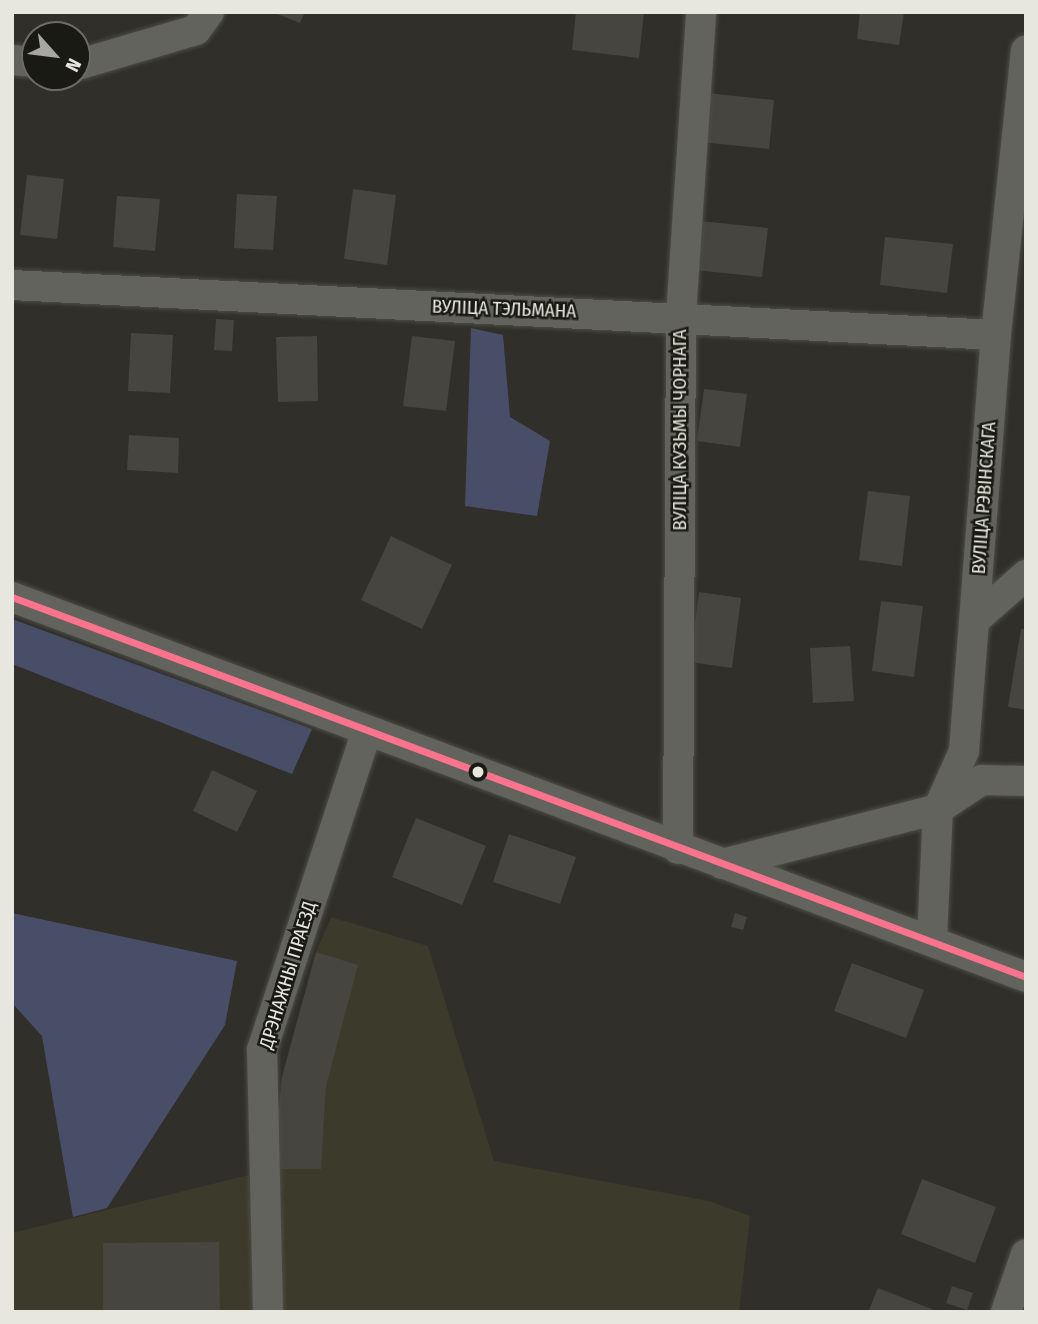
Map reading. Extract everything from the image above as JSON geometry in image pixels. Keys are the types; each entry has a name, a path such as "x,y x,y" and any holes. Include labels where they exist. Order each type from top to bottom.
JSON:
{"street":[{"path":"91,61 196,30 209,12"},
{"name":"ВУЛІЦА КУЗЬМЫ ЧОРНАГА","path":"678,849 681,316 701,12"},
{"name":"ВУЛІЦА РЭВІНСКАГА","path":"932,940 939,809 964,751 996,335 1026,51"},
{"name":"ВУЛІЦА ТЭЛЬМАНА","path":"12,285 681,316 996,335"},
{"path":"975,619 1026,575"},
{"path":"12,597 678,849 932,940 1026,977"},
{"name":"ДРЭНАЖНЫ ПРАЕЗД","path":"268,1312 262,1050 367,731"},
{"path":"722,864 939,809 982,780 1026,780"},
{"path":"1006,1312 1026,1254"}],"shaded area":[{"path":"471,328 503,335 510,417 550,441 537,516 465,506"},
{"path":"12,619 312,729 292,774 12,664"},
{"path":"12,913 237,961 225,1025 107,1208 73,1217 42,1036 12,1003"},
{"path":"331,917 428,946 494,1161 709,1201 750,1216 739,1312 12,1312 12,1233 273,1169 282,1077 316,952"}],"building":[{"path":"272,12 305,12 300,23"},
{"path":"576,12 644,12 639,58 572,50"},
{"path":"860,12 904,12 899,45 857,39"},
{"path":"706,93 774,100 769,149 701,142"},
{"path":"27,175 64,179 57,239 20,235"},
{"path":"353,189 396,195 387,265 344,259"},
{"path":"237,194 277,196 273,250 234,248"},
{"path":"117,196 160,199 155,251 113,247"},
{"path":"700,221 768,228 762,277 695,270"},
{"path":"885,237 953,244 947,293 880,285"},
{"path":"216,319 234,320 232,351 214,350"},
{"path":"131,333 173,335 170,393 128,391"},
{"path":"317,336 318,401 278,402 276,337"},
{"path":"412,336 455,341 446,411 403,406"},
{"path":"704,389 747,394 740,447 697,441"},
{"path":"129,435 179,438 178,473 127,470"},
{"path":"868,491 910,496 902,566 859,560"},
{"path":"391,536 452,565 422,629 361,600"},
{"path":"699,592 741,598 732,668 690,662"},
{"path":"881,601 923,606 914,677 872,671"},
{"path":"1021,629 1026,629 1026,710 1008,707"},
{"path":"850,646 854,701 813,703 810,648"},
{"path":"212,770 257,791 237,832 193,811"},
{"path":"416,818 486,846 462,905 392,877"},
{"path":"509,834 576,857 560,904 493,882"},
{"path":"735,913 747,917 743,930 731,927"},
{"path":"316,952 358,965 326,1086 321,1169 273,1169 282,1077"},
{"path":"852,963 924,990 906,1038 834,1011"},
{"path":"922,1179 996,1207 975,1263 901,1234"},
{"path":"219,1242 220,1312 103,1312 103,1243"},
{"path":"952,1286 973,1293 967,1310 946,1303"},
{"path":"878,1288 939,1312 868,1312"}],"transit line":[{"path":"12,597 1026,977"}]}
